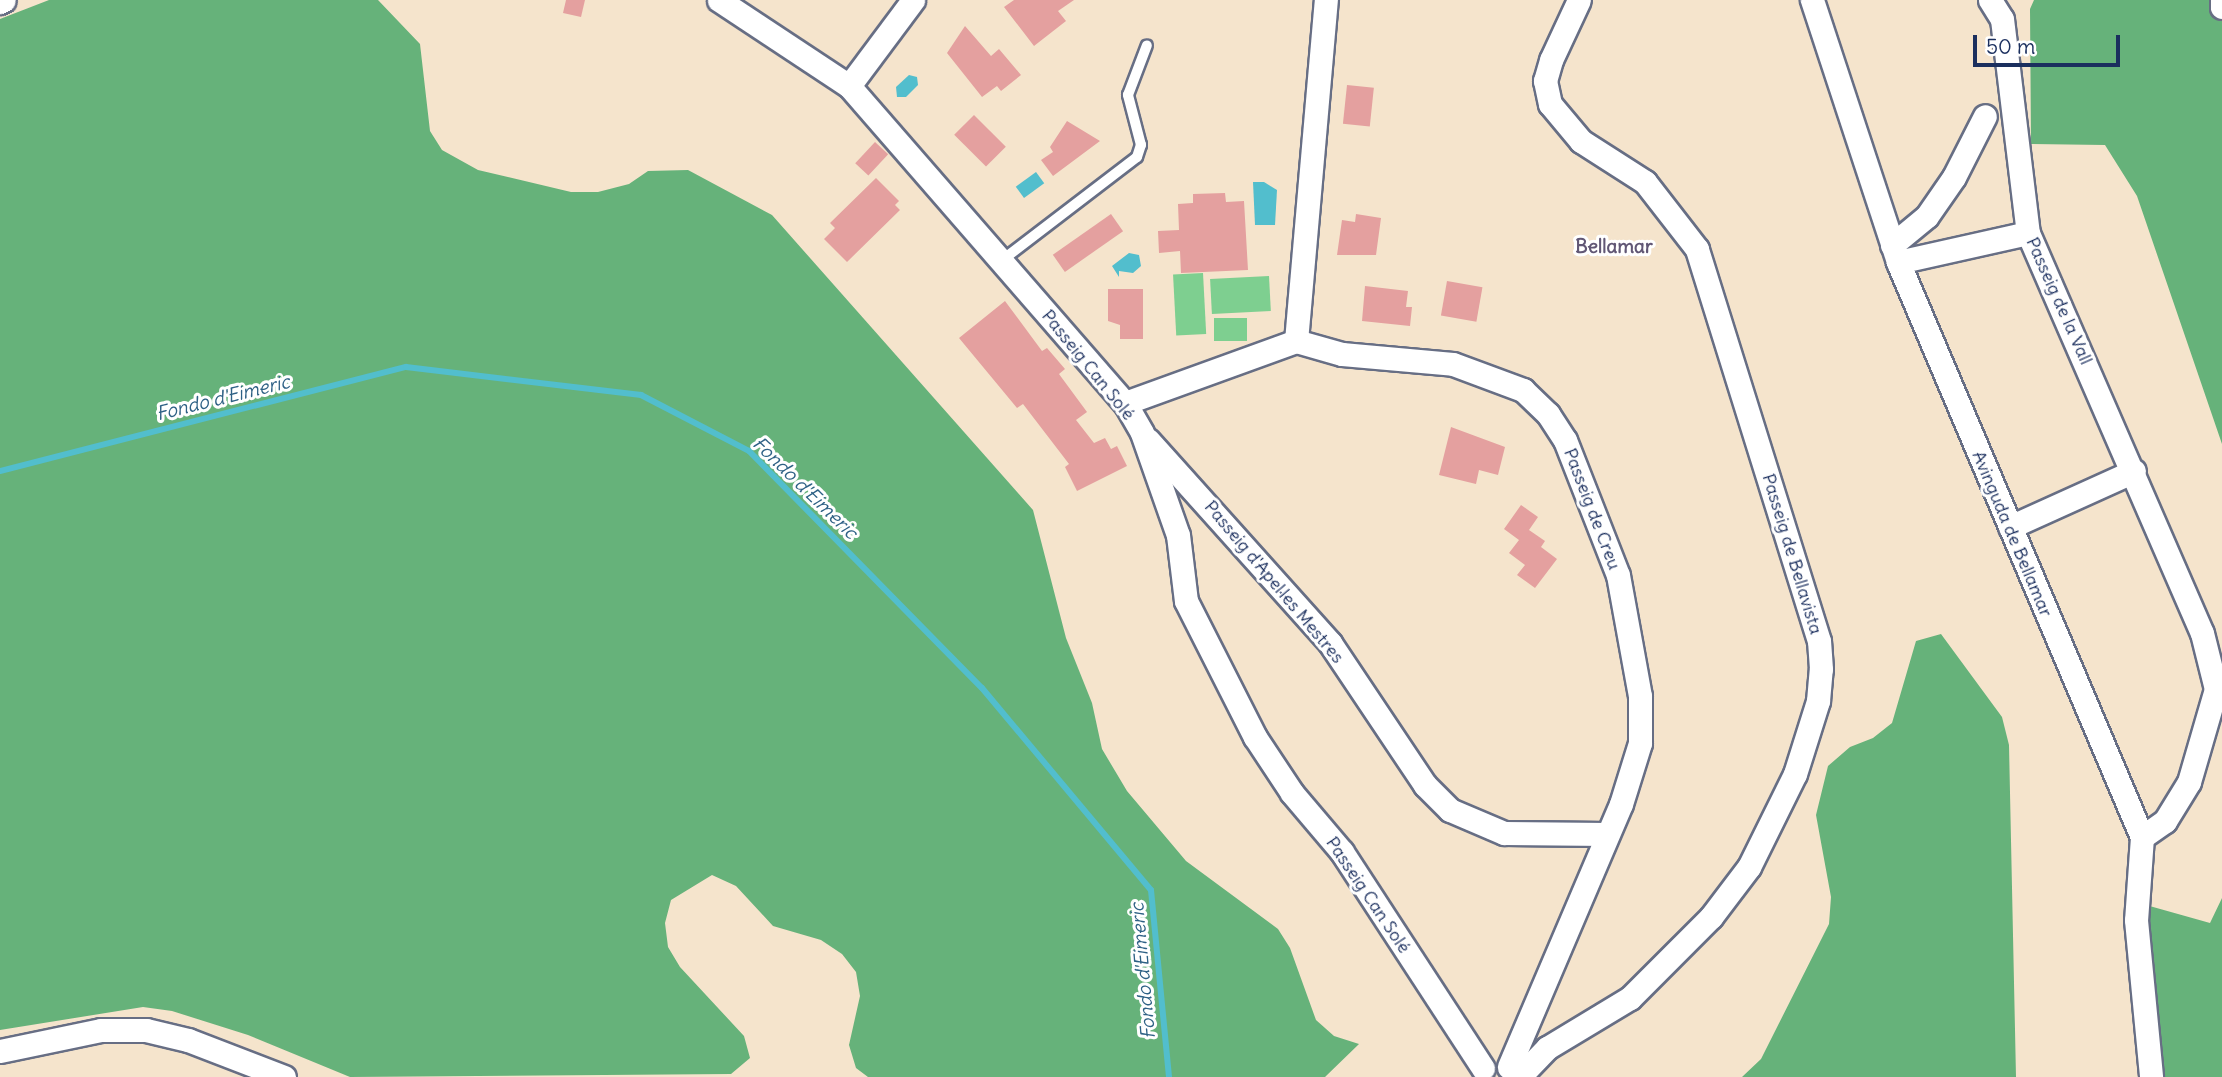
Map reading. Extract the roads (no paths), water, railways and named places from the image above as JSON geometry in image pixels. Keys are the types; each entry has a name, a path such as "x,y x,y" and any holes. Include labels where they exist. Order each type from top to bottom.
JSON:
{"street":[{"name":"Passeig Can Solé","path":"719,0 849,86 1125,403 1142,433 1178,535 1186,601 1255,737 1292,793 1342,852 1476,1073"},
{"path":"849,86 913,0"},
{"path":"1125,403 1296,341 1326,0"},
{"name":"Passeig de Bellavista","path":"1520,1072 1547,1048 1630,998 1711,917 1749,867 1795,774 1818,701 1821,669 1815,628 1697,249 1644,182 1581,141 1550,104 1545,81 1551,60 1579,0"},
{"name":"Avinguda de Bellamar","path":"1812,0 1895,253 2142,837 2135,901 2151,1077"},
{"path":"2222,0 2222,6"},
{"name":"Passeig de la Vall","path":"2000,3 2028,233 2134,471 2202,633 2217,689 2201,752 2177,800 2165,821 2142,837"},
{"path":"1895,253 1927,216 1954,177 1985,116"},
{"path":"1895,253 2028,233"},
{"name":"Passeig de Creu","path":"1296,341 1342,355 1453,364 1489,374 1523,390 1548,414 1565,440 1618,575 1640,696 1640,743 1520,1072"},
{"name":"Passeig d'Apel·les Mestres","path":"1142,433 1330,643 1425,785 1450,810 1504,833 1607,834"},
{"path":"2010,527 2134,471"},
{"path":"2134,814 2177,800"},
{"path":"0,1051 100,1030 146,1030 188,1040 284,1077"},
{"path":"1476,1073 1520,1072"}],"lane":[{"path":"1001,261 1137,158 1142,145 1128,95 1147,46"}],"water":[{"path":"909,75 917,77 918,85 906,97 897,97 896,87"},
{"path":"1036,172 1044,183 1024,198 1016,187"},
{"path":"1253,182 1264,182 1277,190 1275,225 1255,225"},
{"path":"1129,253 1139,255 1141,266 1133,273 1119,271 1119,277 1112,266"}],"waterway":[{"name":"Fondo d'Eimeric","path":"0,471 406,367 641,395 749,451 982,688 1151,890 1169,1077"}],"district":[{"name":"Bellamar","path":"1614,247"}]}
